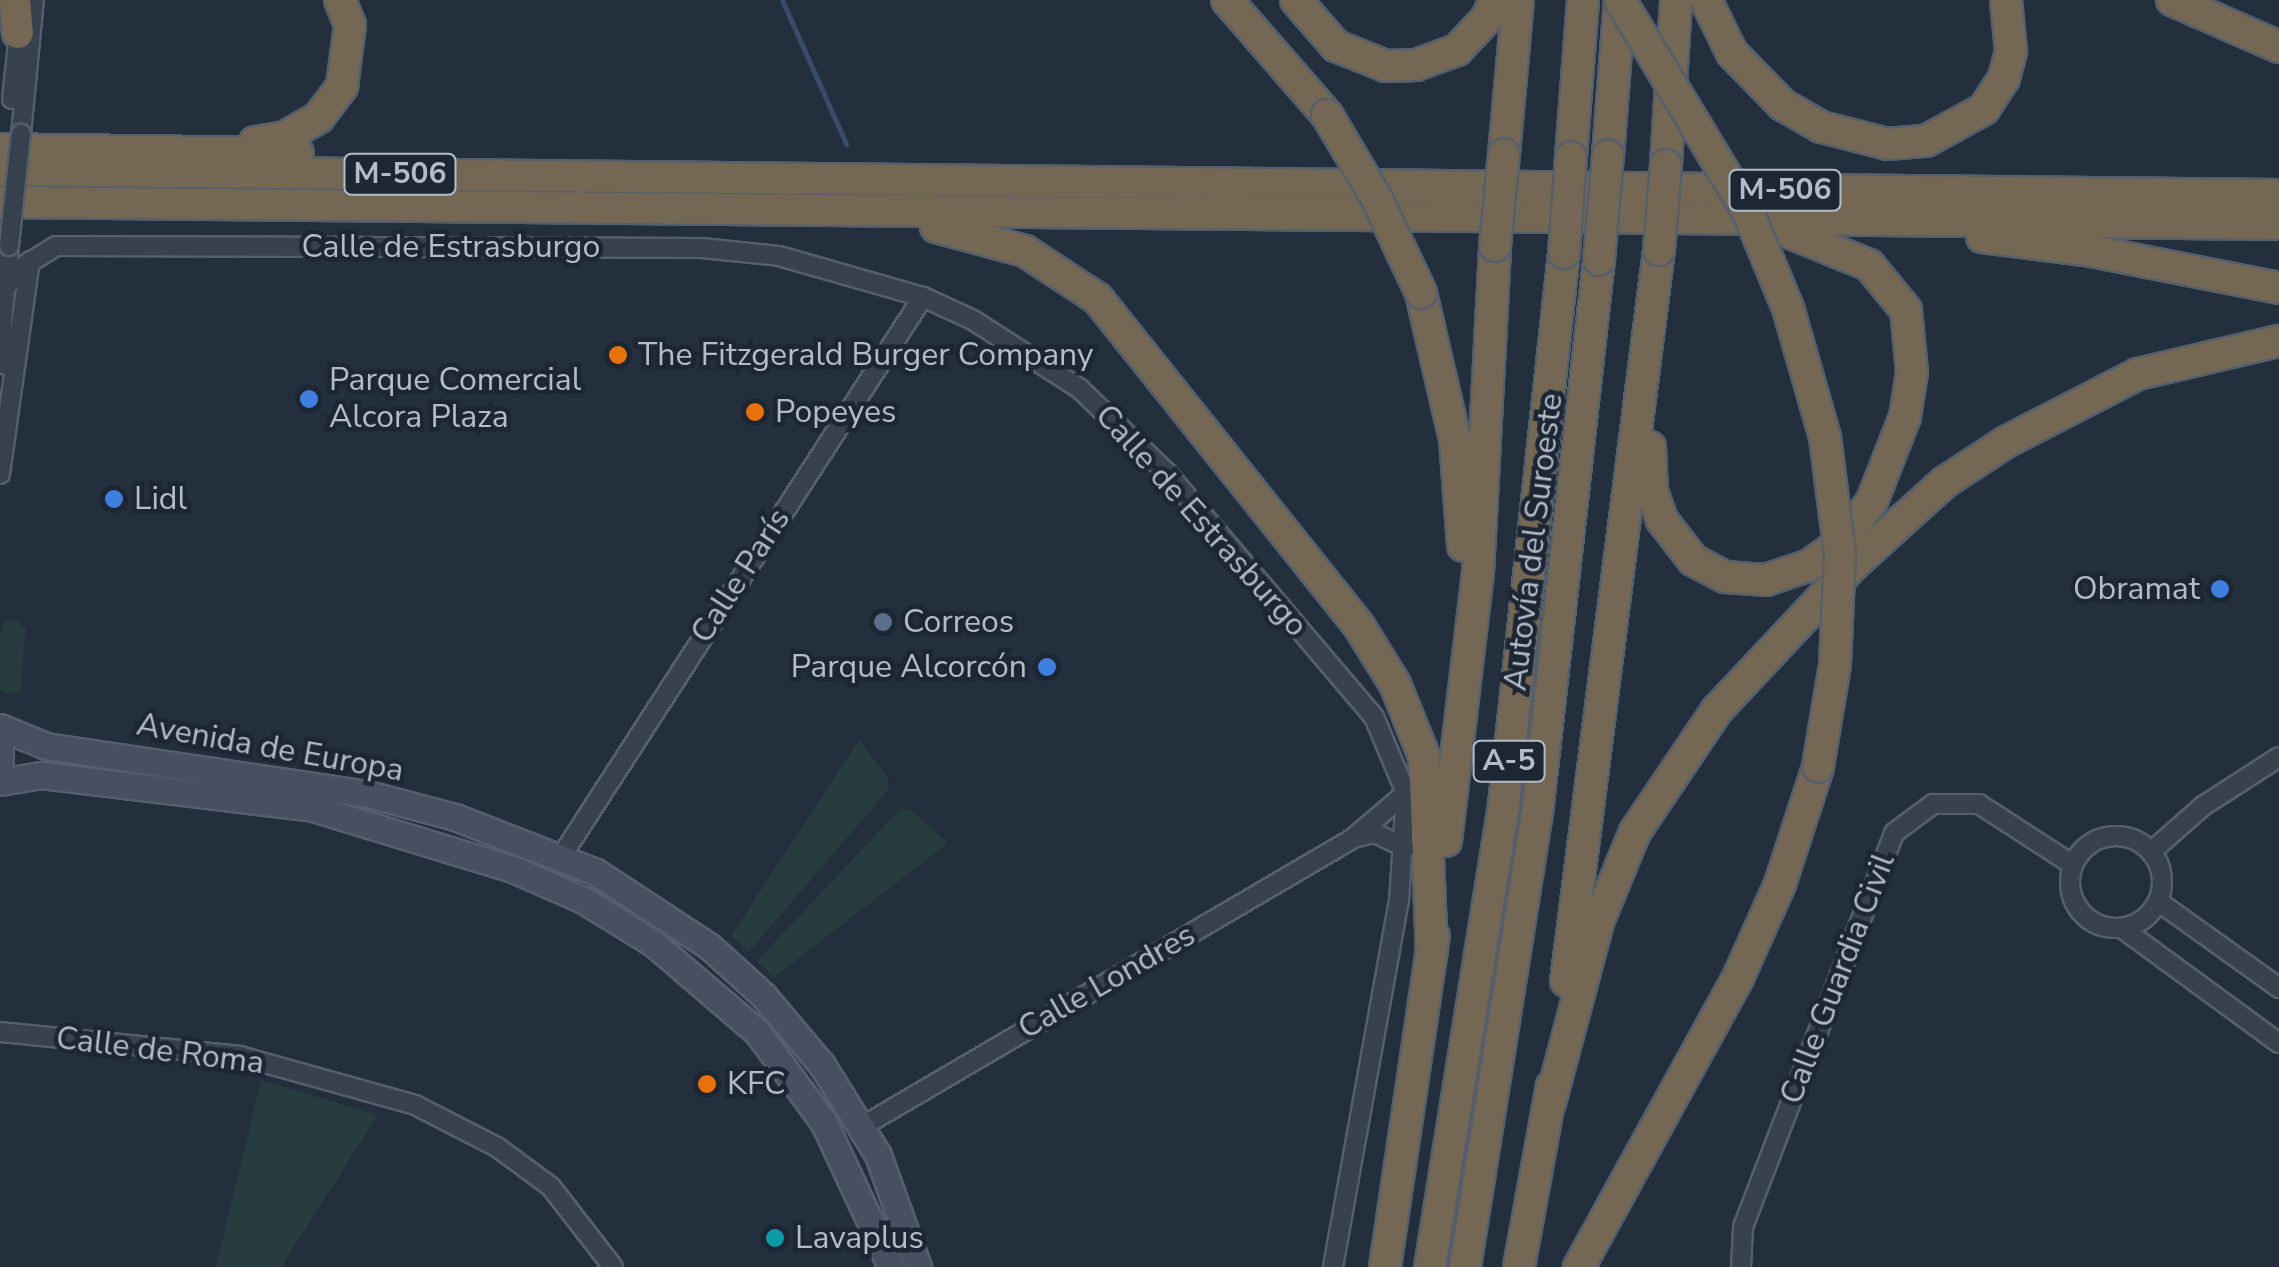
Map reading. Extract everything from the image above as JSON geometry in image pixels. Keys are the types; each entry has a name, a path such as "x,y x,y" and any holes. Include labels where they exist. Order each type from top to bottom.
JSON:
{"highway":[{"path":"14,0 18,33"},
{"path":"211,150 284,137 319,116 342,86 350,58 350,25 340,0"},
{"path":"1227,0 1284,58 1327,115 1377,199 1420,293 1455,440 1464,686"},
{"path":"1296,0 1336,46 1361,61 1401,66 1456,50 1487,18 1495,0"},
{"path":"1385,1267 1432,952 1478,573 1496,246 1518,0"},
{"name":"Autovía del Suroeste","path":"1430,1267 1504,804 1564,252 1583,0"},
{"path":"1579,1267 1738,978 1780,884 1818,767 1835,665 1840,554 1825,438 1788,308 1749,214 1620,0"},
{"name":"Autovía del Suroeste","path":"1465,1267 1538,805 1599,260 1620,0"},
{"path":"1519,1267 1550,1104 1643,397 1659,250 1676,0"},
{"path":"1706,0 1741,66 1783,105 1821,127 1888,144 1926,141 1984,109 2004,78 2012,51 2006,0"},
{"path":"2172,0 2279,46"},
{"path":"10,138 801,175"},
{"name":"M-506","path":"0,170 801,175 2279,195"},
{"name":"M-506","path":"0,202 659,211 1440,214 1769,223 2279,224"},
{"path":"659,211 738,222 937,226 981,234 1051,265 1098,299 1196,414 1359,626 1395,684 1424,756 1432,952"},
{"path":"1825,222 2092,250 2279,288"},
{"path":"1643,397 1652,491 1662,520 1693,560 1725,578 1766,580 1810,565 1842,542 1872,501 1905,417 1912,372 1906,310 1869,265 1769,223"},
{"path":"1550,1104 1598,922 1635,832 1717,710 1853,566 1946,482 2006,442 2138,374 2279,341"}],"street":[{"path":"0,225 24,0"},
{"path":"7,411 2,293 9,246 10,138 34,0"},
{"name":"Calle de Estrasburgo","path":"30,260 50,247 96,245 702,248 779,256 922,296 1030,355 1126,430 1374,717 1406,793 1406,848 1332,1267"},
{"path":"2,293 30,260"},
{"path":"0,474 30,260"},
{"name":"Calle París","path":"561,857 922,296"},
{"name":"Avenida de Europa","path":"0,727 46,746 368,794 561,857 640,898 737,971 822,1066 864,1126 918,1267"},
{"path":"0,736 0,762"},
{"path":"2152,851 2202,806 2279,757"},
{"name":"Avenida de Europa","path":"0,782 40,775 312,808 513,869 584,900 717,993 778,1057 850,1170 891,1267"},
{"name":"Calle Londres","path":"864,1126 1352,838 1406,793"},
{"name":"Calle Guardia Civil","path":"1741,1267 1743,1227 1894,833 1933,804 1979,804 2073,866"},
{"path":"1352,838 1375,834 1406,848"},
{"path":"2108,836 2139,841 2152,851 2163,876 2159,902 2144,920 2123,929 2103,928 2074,904 2073,866 2081,852 2108,836"},
{"path":"2159,902 2279,988"},
{"path":"2123,929 2279,1042"},
{"name":"Calle de Roma","path":"0,1032 240,1056 415,1105 496,1147 551,1187 613,1267"}],"green space":[{"path":"15,619 26,629 20,691 9,695 0,690 0,638 3,623"},
{"path":"859,740 888,778 889,789 749,952 731,936"},
{"path":"900,809 911,810 948,843 773,978 757,961"},
{"path":"261,1080 378,1115 281,1267 216,1267"}],"waterway":[{"path":"782,0 846,144"}],"place":[{"name":"The Fitzgerald Burger Company","path":"618,355"},
{"name":"Parque Comercial Alcora Plaza","path":"309,399"},
{"name":"Popeyes","path":"755,412"},
{"name":"Lidl","path":"114,499"},
{"name":"Obramat","path":"2220,589"},
{"name":"Correos","path":"883,622"},
{"name":"Parque Alcorcón","path":"1047,667"},
{"name":"KFC","path":"707,1084"},
{"name":"Lavaplus","path":"775,1238"}]}
